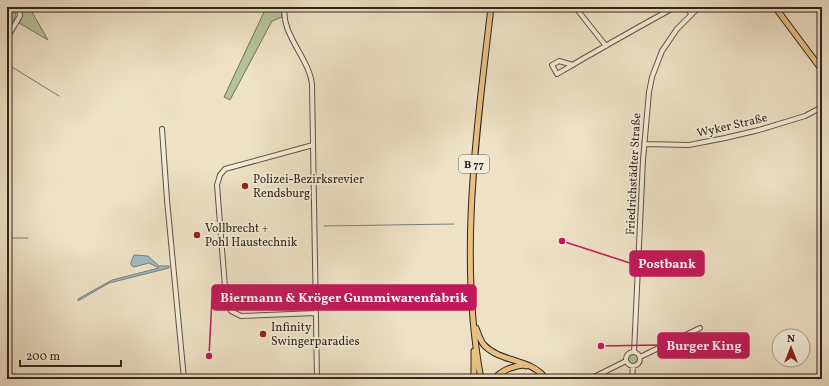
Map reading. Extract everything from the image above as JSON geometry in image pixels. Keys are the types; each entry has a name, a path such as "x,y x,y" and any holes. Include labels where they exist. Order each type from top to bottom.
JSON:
{"main road":[{"name":"B 77","path":"481,379 473,321 471,255 473,185 491,7"},
{"path":"778,8 822,70"},
{"path":"473,321 483,344 489,349 502,356 532,366 541,372 546,379"},
{"path":"474,330 474,379"},
{"path":"494,379 508,368 523,365 531,369 542,379"}],"street":[{"path":"7,38 20,16 19,7"},
{"path":"285,7 284,16 286,26 311,79 317,379"},
{"path":"575,7 606,46"},
{"path":"573,65 559,61 552,65 557,74 573,65 674,7"},
{"path":"685,7 696,9"},
{"name":"Friedrichstädter Straße","path":"634,352 644,144 649,92 655,68 662,51 670,39 696,9"},
{"name":"Wyker Straße","path":"644,144 689,145 725,138 759,130 804,116 822,107"},
{"path":"162,129 167,200 184,379"},
{"path":"313,145 224,168 217,185 226,300 231,311 241,316 316,313"},
{"path":"632,379 634,366 639,363 640,358 700,328"},
{"path":"590,379 626,361 628,354 634,352 637,353 640,358"},
{"path":"626,361 630,365 634,366"}],"green space":[{"path":"7,7 16,7 16,14 7,31"},
{"path":"21,7 29,7 48,40 19,23 22,16"},
{"path":"265,7 282,7 282,17 272,21 230,100 224,97 265,10"},
{"path":"633,354 638,359 633,364 628,359"}],"water":[{"path":"134,255 148,256 159,266 169,266 169,268 109,283 78,301 78,299 112,280 159,268 149,263 134,267 131,265 131,262"}],"waterway":[{"path":"7,64 59,96"},
{"path":"324,226 454,224"},
{"path":"7,236 11,238 28,238"}],"place":[{"name":"Polizei-Bezirksrevier Rendsburg","path":"245,186"},
{"name":"Vollbrecht + Pohl Haustechnik","path":"197,235"},
{"name":"Postbank","path":"562,241"},
{"name":"Infinity Swingerparadies","path":"263,334"},
{"name":"Burger King","path":"601,346"},
{"name":"Biermann & Kröger Gummiwarenfabrik","path":"209,356"}]}
